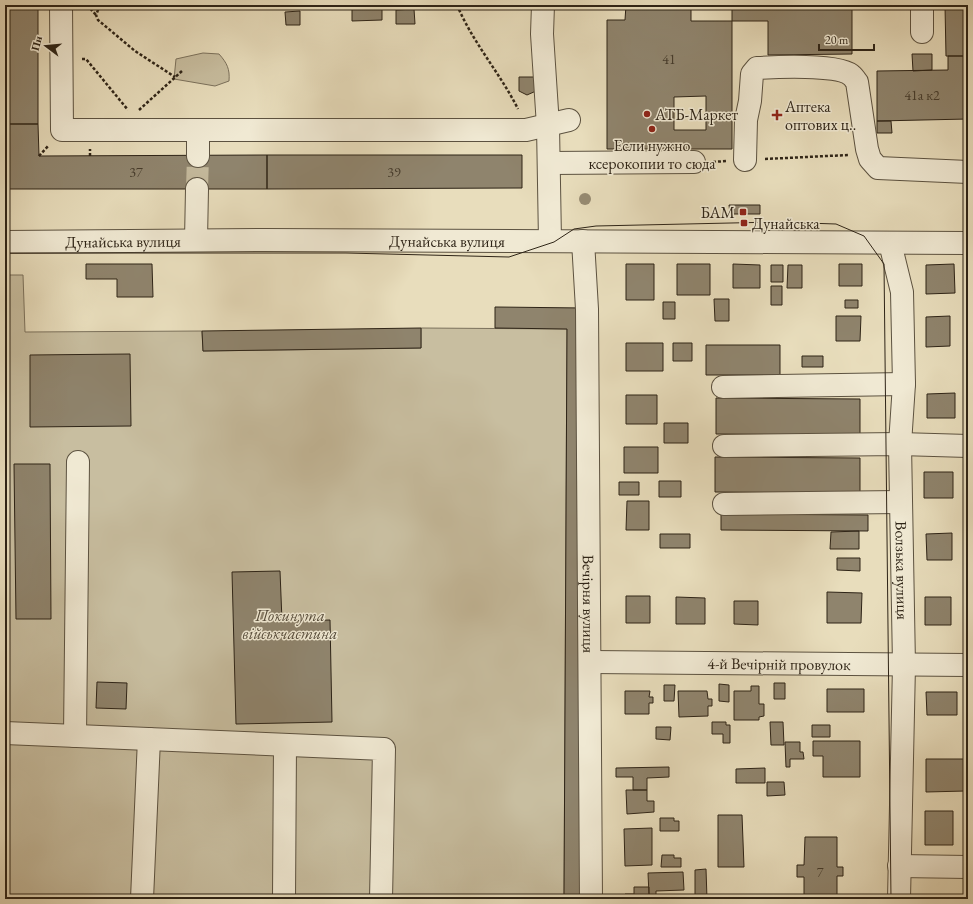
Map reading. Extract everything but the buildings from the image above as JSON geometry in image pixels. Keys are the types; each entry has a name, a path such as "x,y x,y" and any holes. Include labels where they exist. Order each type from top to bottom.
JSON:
{"street":[{"path":"61,5 62,130 132,123 198,131 526,130 569,120"},
{"path":"542,5 542,34 548,126 550,241"},
{"path":"922,5 922,32"},
{"path":"745,160 746,120 750,101 752,74 757,68 822,68 839,70 850,74 857,82 868,154 873,164 878,168 968,172"},
{"path":"198,131 198,156"},
{"path":"548,163 694,162"},
{"path":"196,240 197,189"},
{"name":"Дунайська вулиця","path":"5,242 196,240 968,243"},
{"name":"Вечірня вулиця","path":"583,241 587,310 591,662 591,899"},
{"name":"Волзька вулиця","path":"890,243 902,292 904,384 900,444 904,665 899,899"},
{"path":"723,387 904,384"},
{"path":"724,446 900,444 968,446"},
{"path":"75,736 78,462"},
{"path":"724,504 900,502"},
{"name":"4-й Вечірній провулок","path":"591,662 968,665"},
{"path":"5,733 384,749 381,899"},
{"path":"142,899 149,739"},
{"path":"284,899 285,745"},
{"path":"899,866 968,867"}],"path":[{"path":"87,5 96,15 98,20 135,51 175,77"},
{"path":"96,15 100,5"},
{"path":"457,5 477,44 508,89 526,130"},
{"path":"61,57 86,59 132,123 182,71"},
{"path":"694,162 868,154"}],"green space":[{"path":"203,53 219,54 227,66 229,81 215,86 174,79 176,59"},
{"name":"Покинута військчастина","path":"5,275 23,275 25,332 202,331 203,351 421,348 421,328 567,329 564,899 5,899"}],"tunnel":[{"path":"197,189 198,156"}],"tram line":[{"path":"5,253 346,253 509,257 554,242 574,229 596,226 776,222 836,224 864,236 884,264 891,899"}],"place":[{"name":"АТБ-Маркет","path":"647,114"},
{"name":"Аптека оптових ц‥","path":"777,115"},
{"name":"Если нужно ксерокопии то сюда","path":"652,129"},
{"name":"БАМ","path":"743,212"},
{"name":"Дунайська","path":"744,223"}]}
